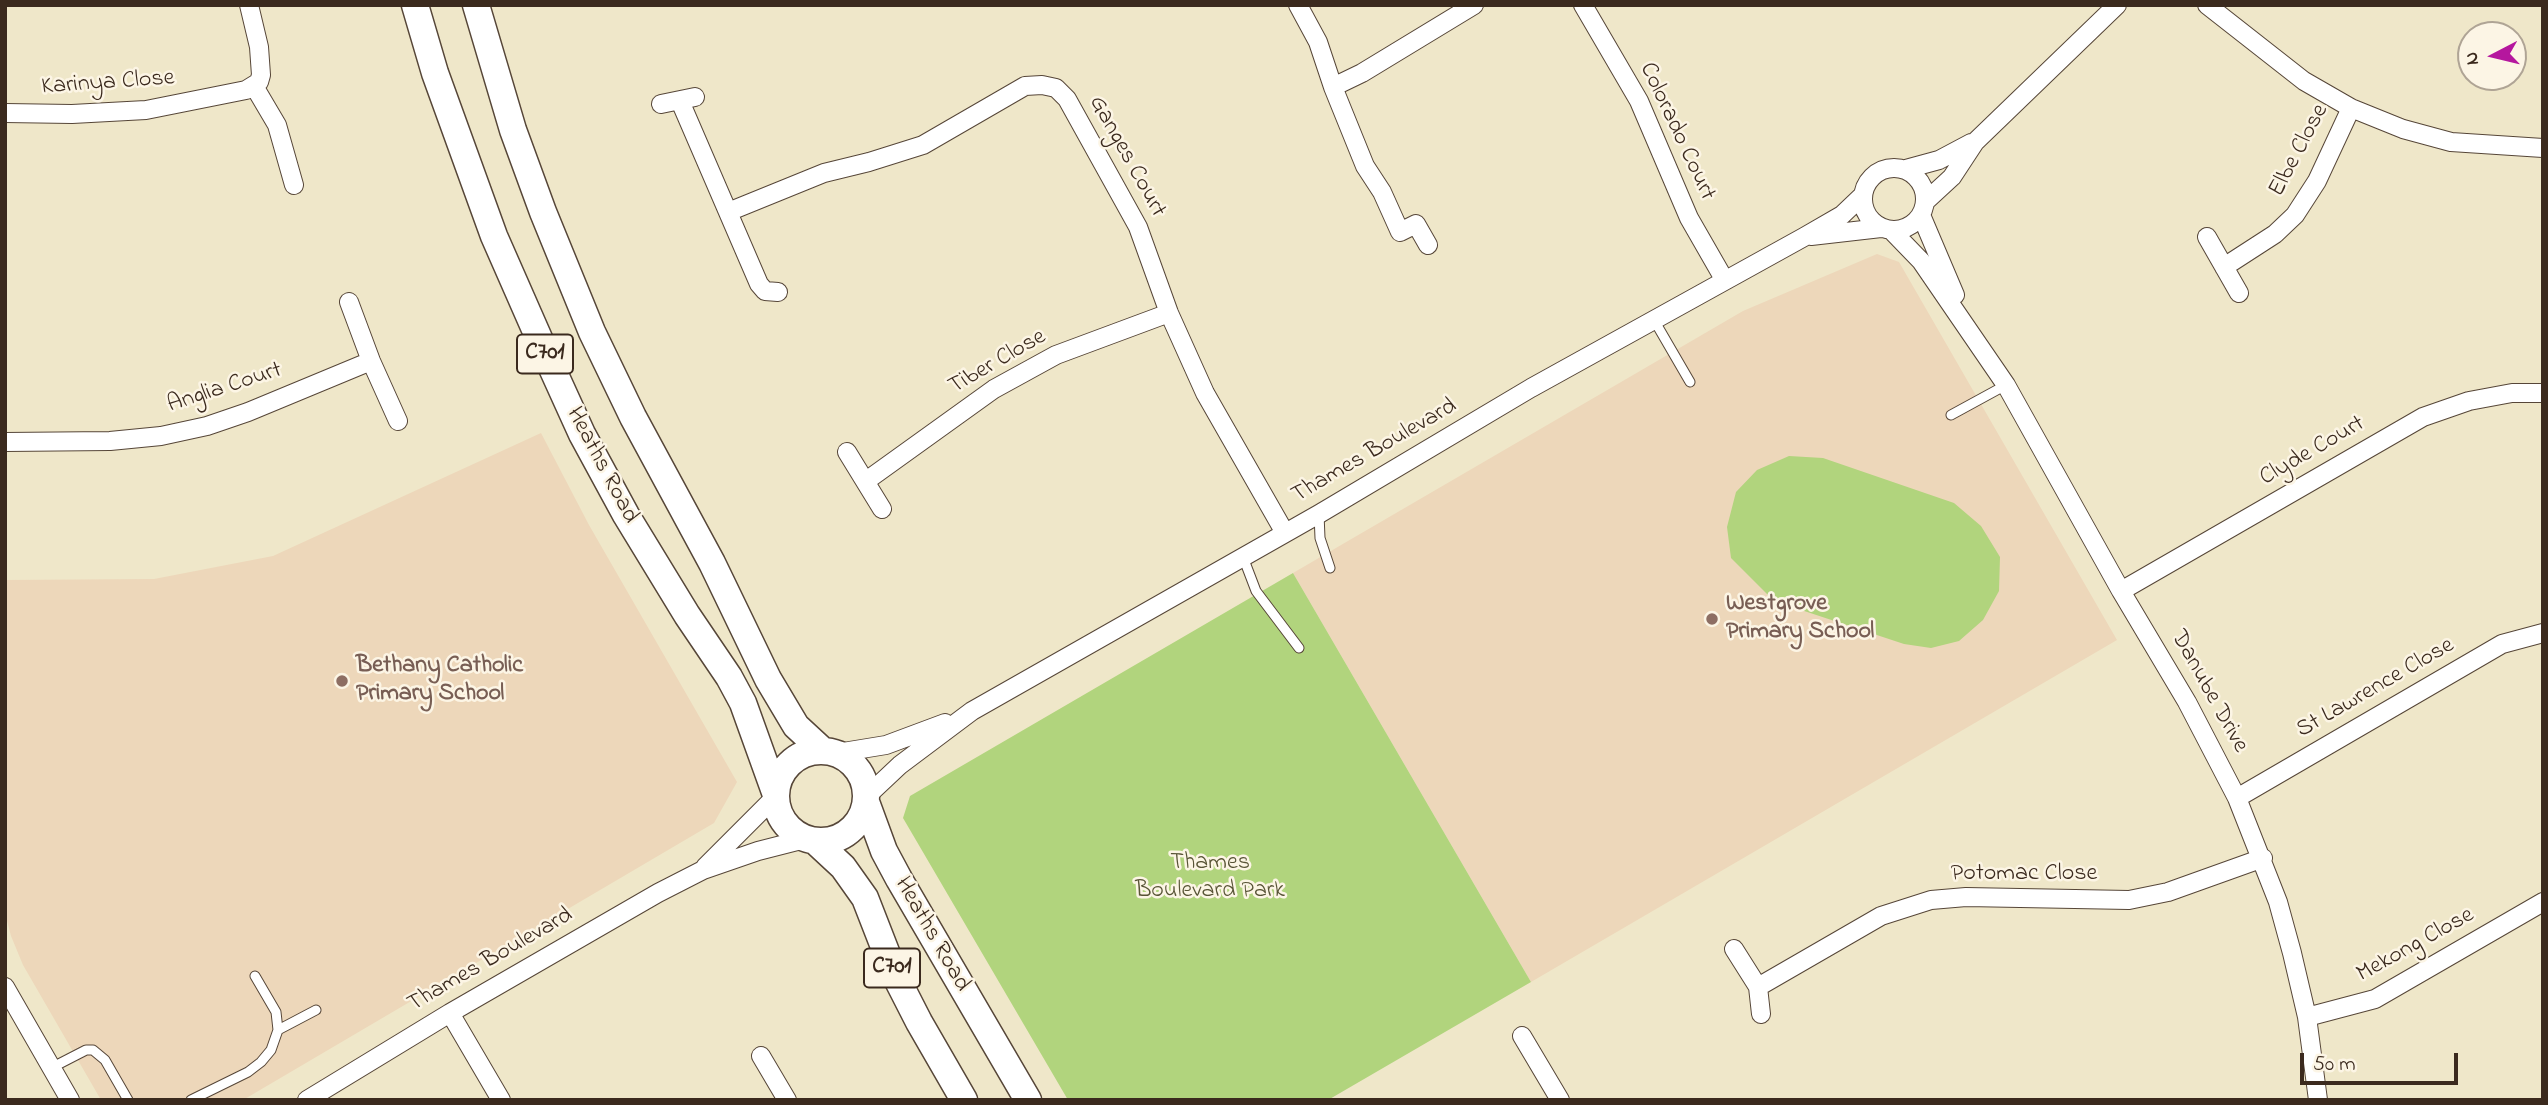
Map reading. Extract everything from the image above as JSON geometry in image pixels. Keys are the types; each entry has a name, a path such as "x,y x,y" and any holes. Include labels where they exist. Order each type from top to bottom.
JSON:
{"main road":[{"name":"Heaths Road","path":"415,5 435,74 494,236 582,434 626,515 743,703 775,795"},
{"name":"Heaths Road","path":"476,5 513,130 543,212 604,356 633,417 712,562 768,680 796,726 830,752"},
{"path":"775,795 784,768 794,758 807,752 830,752"},
{"name":"C701","path":"830,752 857,768 863,779 866,799"},
{"name":"C701","path":"775,795 777,810 783,822 793,832 810,840"},
{"name":"Heaths Road","path":"866,799 884,851 899,880 1028,1100"},
{"path":"810,840 829,841 848,831 862,815 866,799"},
{"name":"Heaths Road","path":"810,840 843,867 865,898 895,975 964,1100"}],"street":[{"path":"249,5 261,67 259,82 254,86 277,125 294,184"},
{"path":"1298,5 1318,42 1365,166 1382,192 1400,232 1416,224 1428,244"},
{"path":"1333,87 1362,73 1474,5"},
{"name":"Colorado Court","path":"1584,5 1639,101 1689,218 1724,279"},
{"path":"1975,142 1939,160 1906,169 1896,167 1878,172 1871,178 1863,195 1867,215 1886,229 1909,227 1952,177 1975,142 2117,5"},
{"path":"2207,5 2304,81 2351,108 2403,129 2451,142 2543,148"},
{"name":"Karinya Close","path":"5,113 72,114 146,110 236,93 254,86"},
{"name":"Ganges Court","path":"728,212 824,173 923,145 1025,86 1050,86 1062,93 1067,100 1138,227 1169,313 1205,393 1285,533"},
{"path":"661,104 687,99 728,212 749,281 765,291 778,292"},
{"name":"Elbe Close","path":"2224,267 2275,234 2295,215 2317,181 2351,108"},
{"path":"1906,169 1921,182 1924,208"},
{"name":"Thames Boulevard","path":"866,799 900,765 972,711 1319,514 1531,388 1842,215 1863,195"},
{"name":"Danube Drive","path":"1924,208 1935,252 1976,340"},
{"name":"Thames Boulevard","path":"1804,237 1886,229"},
{"name":"Danube Drive","path":"1886,229 1921,261 2006,385 2121,591 2188,702 2237,798 2263,858 2278,902 2307,1017 2318,1100"},
{"path":"2207,237 2239,293"},
{"path":"349,302 371,361 398,421"},
{"name":"Tiber Close","path":"866,481 994,389 1056,355 1169,313"},
{"name":"Anglia Court","path":"5,442 110,441 161,436 248,412 371,361"},
{"name":"Clyde Court","path":"2121,591 2423,417 2469,401 2512,394 2543,393"},
{"path":"847,452 882,509"},
{"name":"St Lawrence Close","path":"2237,798 2502,644 2543,633"},
{"name":"Thames Boulevard","path":"830,752 886,745 972,711"},
{"name":"Thames Boulevard","path":"703,870 775,795"},
{"name":"Thames Boulevard","path":"307,1100 450,1013 658,893 703,870 758,851 810,840"},
{"name":"Potomac Close","path":"1758,987 1881,916 1931,900 1966,897 2129,900 2168,892 2263,858"},
{"name":"Mekong Close","path":"2307,1017 2375,999 2543,902"},
{"path":"1734,948 1758,987 1761,1014"},
{"path":"5,987 70,1100"},
{"path":"450,1013 501,1100"},
{"path":"1522,1035 1560,1100"},
{"path":"761,1056 787,1100"}],"lane":[{"path":"1654,320 1690,382"},
{"path":"1951,415 2006,385"},
{"path":"1319,514 1320,538 1331,568"},
{"path":"1243,557 1256,591 1299,648"},
{"path":"191,1100 248,1072 271,1051 278,1030 273,1003 255,976"},
{"path":"278,1030 316,1010"},
{"path":"51,1068 86,1050 93,1050 105,1060 128,1100"}],"shaded area":[{"name":"Westgrove Primary School","path":"1877,254 1899,262 2117,640 1531,982 1293,573 1743,311"},
{"name":"Bethany Catholic Primary School","path":"541,433 589,525 737,782 714,823 243,1100 101,1100 23,965 5,913 5,580 154,579 273,556"}],"green space":[{"path":"1789,456 1823,458 1954,503 1981,526 2000,557 1999,591 1983,620 1959,641 1931,648 1904,644 1774,601 1731,558 1727,527 1736,492 1757,470"},
{"name":"Thames Boulevard Park","path":"1293,573 1531,982 1328,1100 1068,1100 903,818 910,796"}],"place":[{"name":"Westgrove Primary School","path":"1712,619"},
{"name":"Bethany Catholic Primary School","path":"342,681"}]}
